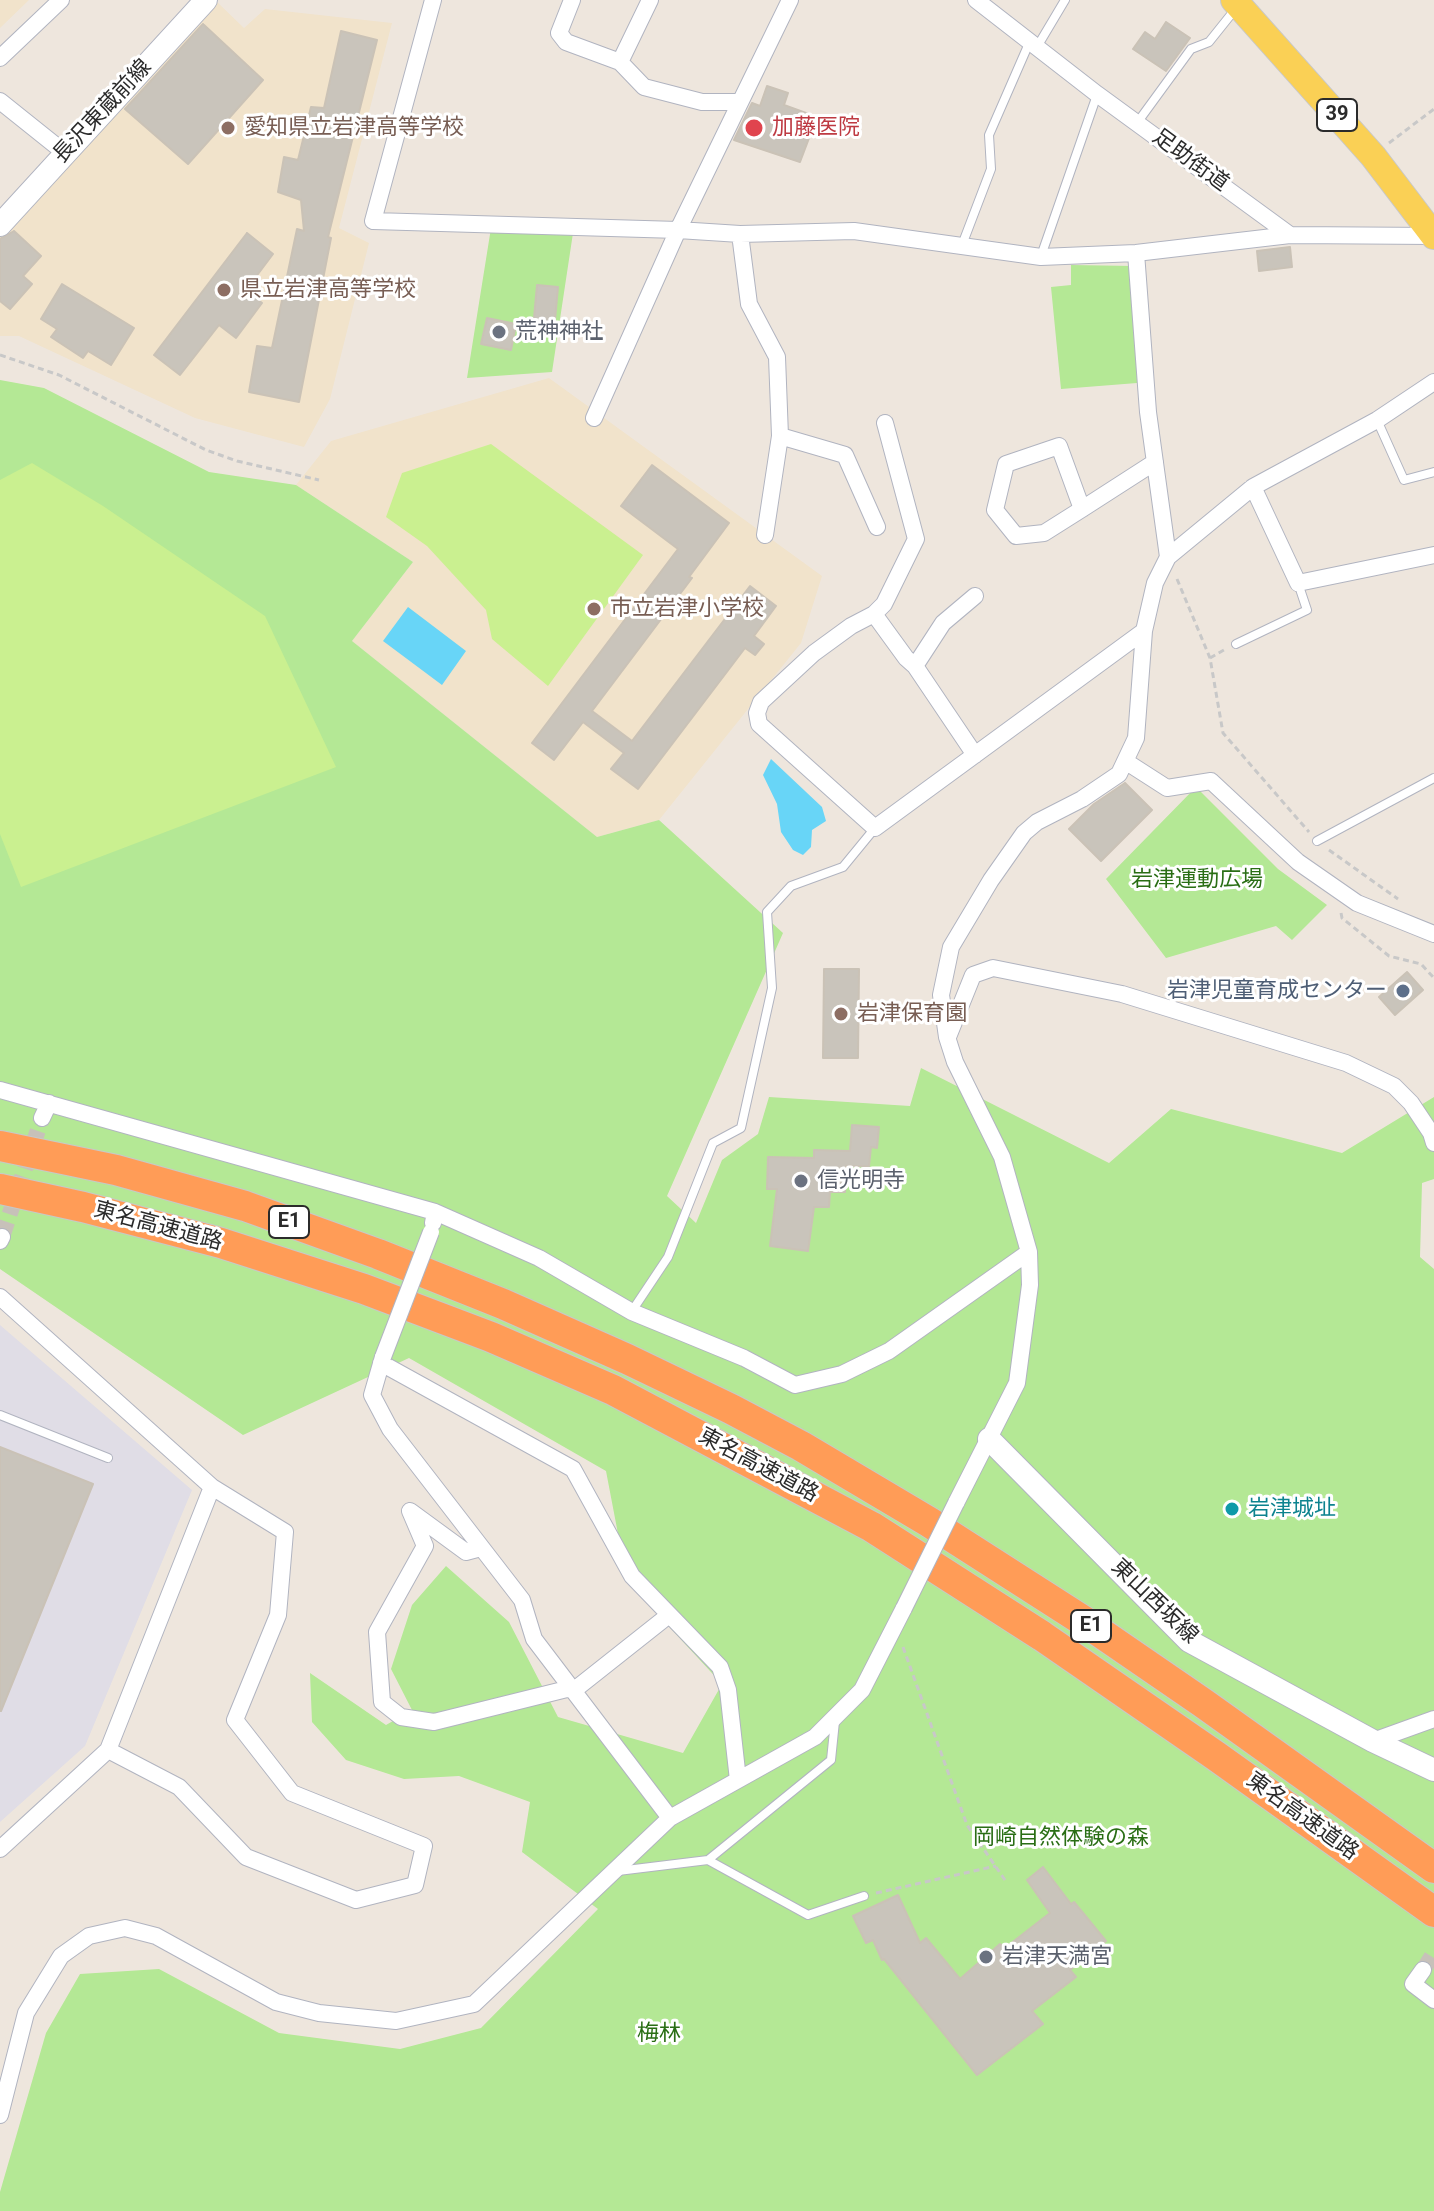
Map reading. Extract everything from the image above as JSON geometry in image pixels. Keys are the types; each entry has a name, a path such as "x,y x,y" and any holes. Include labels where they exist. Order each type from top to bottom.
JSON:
{"highway":[{"name":"東名高速道路","path":"0,1146 116,1170 245,1206 378,1254 566,1331 731,1409 801,1446 929,1522 1085,1622 1434,1868"},
{"name":"東名高速道路","path":"0,1189 221,1243 364,1289 491,1337 613,1390 872,1527 1042,1636 1434,1912"}],"main road":[{"name":"39","path":"1236,2 1373,156 1434,236"}],"street":[{"path":"0,58 61,0"},
{"name":"長沢東蔵前線","path":"0,225 206,0"},
{"path":"433,0 373,221 740,234 854,231 1041,257 1136,253 1290,235 1434,236"},
{"path":"572,0 559,33 566,42 620,62 644,87 702,102 738,102"},
{"path":"620,62 650,0"},
{"path":"594,418 738,102 790,0"},
{"name":"足助街道","path":"976,0 1097,94 1290,235"},
{"path":"0,101 65,153"},
{"path":"740,234 749,304 777,357 780,436 765,535"},
{"path":"1136,253 1148,412 1168,557"},
{"path":"0,2115 26,2013 61,1956 89,1936 125,1928 156,1936 276,2002 319,2013 396,2021 474,2004 670,1818 815,1737 862,1690 1017,1383 1030,1285 1029,1252 1002,1157 955,1062 947,1037 941,995 951,947 991,880 1024,833 1037,822 1082,799 1119,774 1136,738 1144,631 1155,583 1168,557 1253,487 1377,420 1434,382"},
{"path":"885,423 916,539 884,604 874,614 851,626 814,653 761,702 757,713 759,724 875,828 1144,631"},
{"path":"780,436 845,455 877,527"},
{"path":"1082,509 1059,446 1006,464 995,510 1016,536 1044,533 1082,509 1155,462"},
{"path":"1253,487 1298,583 1434,555"},
{"path":"915,666 943,623 975,596"},
{"path":"874,614 915,666 975,755"},
{"path":"1125,761 1167,788 1211,781 1298,862 1357,903 1434,934"},
{"path":"947,1037 973,975 993,968 1122,994 1346,1063 1394,1086 1411,1103 1434,1143"},
{"path":"0,1090 46,1111 435,1212 539,1258 632,1312 744,1358 795,1385 842,1374 889,1351 1029,1252"},
{"path":"435,1212 431,1232 382,1360 372,1395 390,1429 522,1600 534,1639 670,1818"},
{"path":"0,1297 212,1487 285,1532 278,1615 235,1720 292,1793 424,1846 415,1885 356,1900 246,1857 179,1787 108,1750"},
{"path":"382,1360 573,1469 632,1576 720,1667 728,1690 738,1780"},
{"name":"東山西坂線","path":"989,1439 1189,1641 1373,1741 1434,1770"},
{"path":"0,1849 108,1750 212,1487"},
{"path":"481,1548 466,1552 410,1511 425,1546 377,1632 382,1702 401,1717 434,1722 572,1689 669,1615"},
{"path":"1373,1741 1434,1719"},
{"path":"1423,1970 1413,1984 1434,2000"}],"lane":[{"path":"962,245 991,169 989,135 1033,44 1065,0"},
{"path":"1137,123 1191,49 1209,42 1236,2"},
{"path":"1041,257 1097,94"},
{"path":"1377,420 1404,480 1434,472"},
{"path":"1236,644 1307,610 1298,583"},
{"path":"1317,841 1434,778"},
{"path":"632,1312 668,1257 713,1143 741,1128 772,988 767,912 791,886 843,867 875,828"},
{"path":"0,1415 108,1458"},
{"path":"614,1871 708,1860 831,1760 835,1716"},
{"path":"708,1860 808,1915 864,1896"}],"path":[{"path":"1373,156 1434,109"},
{"path":"0,355 59,375 206,450 237,461 319,480"},
{"path":"1168,557 1210,658 1223,733 1317,841 1407,906"},
{"path":"1337,889 1342,918 1389,956 1421,964 1434,978"},
{"path":"912,1674 967,1825 1005,1880"},
{"path":"864,1896 996,1866"}],"shaded area":[{"path":"0,0 29,0 0,28"},
{"name":"愛知県立岩津高等学校","path":"215,0 244,28 265,9 392,23 339,228 369,243 330,399 304,447 195,418 19,336 0,336 0,228"},
{"name":"市立岩津小学校","path":"549,378 822,576 801,643 659,820 597,837 352,641 413,562 296,485 331,441"},
{"path":"0,1325 192,1490 85,1746 0,1822"}],"green space":[{"path":"491,228 573,233 552,372 467,378"},
{"path":"1071,265 1134,266 1137,383 1061,389 1051,287 1071,285"},
{"name":"岡崎自然体験の森","path":"0,380 44,388 209,472 296,485 413,562 352,641 597,837 659,820 783,933 667,1196 696,1223 722,1160 758,1134 769,1097 910,1106 921,1068 1109,1163 1171,1109 1342,1153 1434,1097 1434,1179 1422,1183 1420,1257 1434,1269 1434,2211 0,2211 0,2192 46,2033 80,1974 159,1969 279,2033 400,2049 481,2028 598,1909 522,1852 530,1802 459,1776 404,1779 346,1760 312,1722 310,1673 386,1725 412,1710 391,1669 412,1605 446,1566 509,1622 558,1717 683,1753 722,1684 627,1581 606,1471 409,1358 243,1435 0,1269"},
{"path":"491,444 643,555 548,686 492,639 486,610 427,546 386,517 402,473"},
{"path":"32,463 103,506 265,616 336,767 21,887 0,834 0,480"},
{"name":"岩津運動広場","path":"1196,787 1278,869 1327,905 1292,940 1276,926 1166,958 1106,879"}],"water":[{"path":"408,607 466,651 442,685 383,641"},
{"path":"771,759 822,807 826,821 812,830 811,847 803,855 793,850 781,832 777,804 763,775"}],"building":[{"path":"1166,22 1190,38 1166,71 1133,49 1145,32 1155,39"},
{"path":"203,24 263,80 188,164 125,109"},
{"path":"341,31 377,40 328,237 331,238 299,402 249,392 257,346 272,348 297,229 304,231 301,200 278,192 284,157 298,160 311,107 324,108"},
{"path":"767,86 788,93 784,105 817,117 800,162 734,140 752,103 760,106"},
{"path":"14,231 41,256 23,276 32,284 10,309 0,301 0,239"},
{"path":"247,233 273,254 246,290 262,303 236,338 219,325 180,375 154,355"},
{"path":"1290,247 1292,267 1259,271 1257,251"},
{"path":"62,284 134,328 111,365 88,351 83,358 51,337 57,329 41,319"},
{"path":"537,285 558,287 554,331 533,329"},
{"path":"487,318 516,324 511,350 481,344"},
{"path":"652,465 729,523 689,577 692,578 592,711 632,741 750,586 776,606 754,636 764,644 755,655 745,648 638,789 611,769 624,753 583,722 554,760 532,743 678,549 621,506"},
{"path":"1125,783 1152,810 1101,861 1069,829 1094,804"},
{"path":"824,969 859,969 858,1058 823,1058"},
{"path":"1407,972 1423,990 1395,1015 1379,997"},
{"path":"852,1125 879,1127 877,1148 871,1147 869,1166 846,1166 845,1192 830,1192 829,1207 814,1207 808,1251 770,1246 777,1189 767,1189 768,1157 814,1158 814,1150 850,1151"},
{"path":"0,1447 93,1484 1,1711 0,1711"},
{"path":"1043,1867 1071,1904 1074,1902 1106,1941 1070,1970 1076,1977 1032,2011 1043,2024 977,2075 882,1960 873,1940 866,1943 853,1916 898,1895 920,1943 926,1938 960,1979 1000,1944 1005,1948 1050,1913 1027,1880"}],"tunnel":[{"path":"2,1237 42,1118"},
{"path":"1423,1970 1434,1953"}],"place":[{"name":"愛知県立岩津高等学校","path":"228,128"},
{"name":"加藤医院","path":"754,128"},
{"name":"県立岩津高等学校","path":"224,290"},
{"name":"荒神神社","path":"499,332"},
{"name":"市立岩津小学校","path":"594,609"},
{"name":"岩津児童育成センター","path":"1403,991"},
{"name":"岩津保育園","path":"841,1014"},
{"name":"信光明寺","path":"801,1181"},
{"name":"岩津城址","path":"1232,1509"},
{"name":"岩津天満宮","path":"986,1957"}],"park label":[{"name":"梅林","path":"659,2034"}]}
